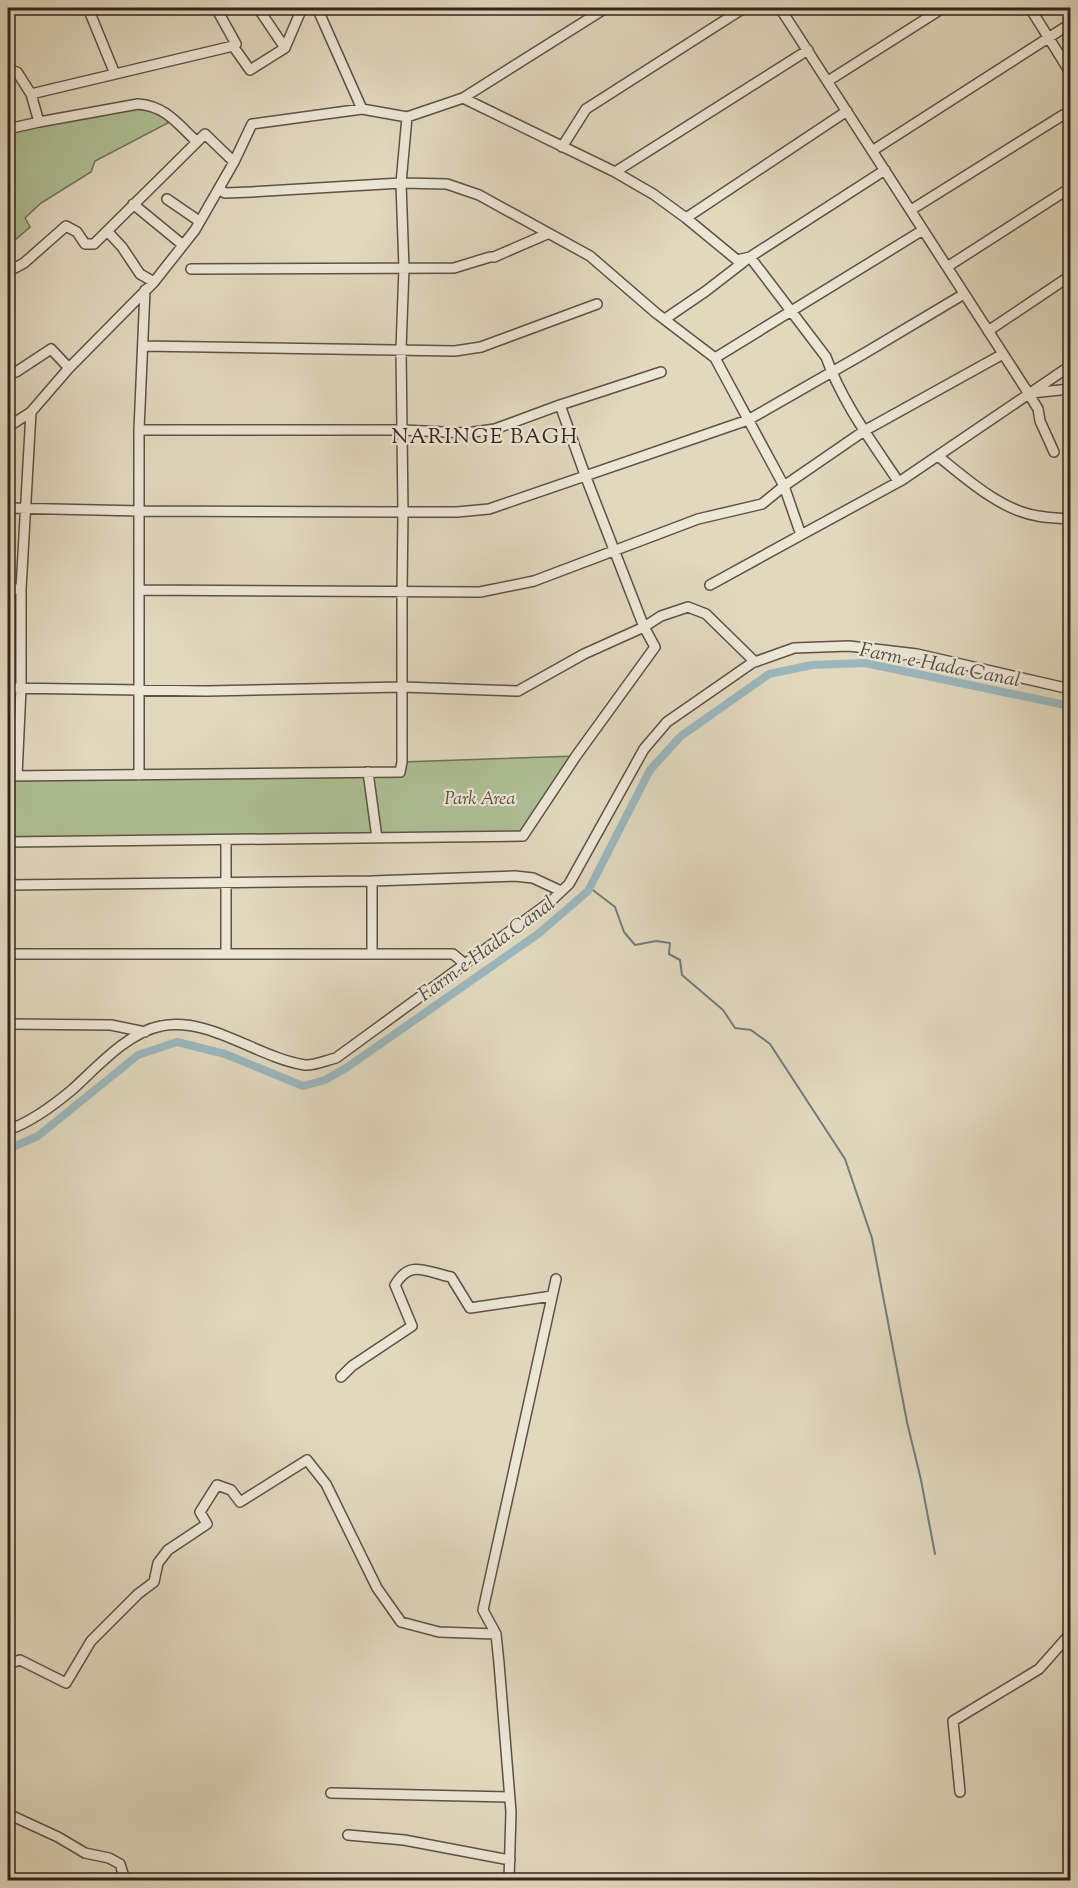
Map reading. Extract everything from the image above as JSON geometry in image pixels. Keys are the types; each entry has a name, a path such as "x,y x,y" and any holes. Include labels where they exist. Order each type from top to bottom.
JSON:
{"street":[{"path":"88,8 115,74"},
{"path":"216,8 236,44 233,46"},
{"path":"258,8 285,48"},
{"path":"233,46 250,70 285,48 302,8"},
{"path":"320,8 362,109"},
{"path":"8,425 31,412 69,368 154,282 183,245 219,189 252,124 362,109 407,117 463,98 606,8"},
{"path":"562,147 586,109 744,8"},
{"path":"782,8 1038,409 1040,421 1054,452"},
{"path":"828,81 943,8"},
{"path":"1030,8 1071,72"},
{"path":"872,151 1071,24"},
{"path":"31,94 233,46"},
{"path":"615,172 808,50"},
{"path":"8,70 17,72 31,94 39,122"},
{"path":"463,98 615,172 686,218 737,260 750,256"},
{"path":"8,129 138,104 149,104 161,108 196,141"},
{"path":"686,218 847,111"},
{"path":"911,210 1063,115"},
{"path":"31,412 21,589 21,688 12,776 400,772 402,762 404,512 401,349 404,268 401,183 407,117"},
{"path":"13,269 24,263 66,226 77,232 86,244 94,244 205,134 234,162"},
{"path":"664,319 706,291 750,256 885,170"},
{"path":"219,189 225,193 401,183 447,184 479,195 590,256 664,319 715,358 784,486 801,535"},
{"path":"947,267 1071,188"},
{"path":"167,199 199,221"},
{"path":"133,204 183,245"},
{"path":"715,358 923,230"},
{"path":"108,232 122,247 140,274 154,282"},
{"path":"191,269 454,268 494,257 547,234"},
{"path":"750,256 826,357 864,431 898,481"},
{"path":"988,331 1071,276"},
{"path":"140,775 139,430 145,290"},
{"path":"8,508 404,512 457,512 489,509 515,502 585,475 747,420 964,294"},
{"path":"142,346 455,351 481,348 597,304"},
{"path":"8,375 51,349 69,368"},
{"path":"140,590 480,592 534,581 698,519 762,504 784,486 864,431 1003,354"},
{"path":"710,585 898,481 1071,366"},
{"path":"139,430 403,430 466,433 495,429 661,372"},
{"path":"1028,393 1071,389"},
{"path":"8,842 523,836 576,756 655,647 644,627 614,551 560,405"},
{"path":"938,456 982,491 1007,505 1036,516 1071,519"},
{"path":"8,589 21,589"},
{"path":"8,688 140,691 402,687 518,691 584,654 644,627 661,616 688,607 706,614 755,662"},
{"path":"8,1130 40,1114 72,1090 100,1062 123,1045 161,1026 196,1026 307,1065 336,1058 550,902 569,884 644,749 667,722 755,662 794,648 849,646 917,654 1071,689"},
{"path":"368,772 376,838"},
{"path":"226,840 226,954"},
{"path":"8,885 372,881 515,876 533,878 561,891"},
{"path":"372,881 372,954"},
{"path":"8,954 453,954 465,964"},
{"path":"8,1024 111,1025 146,1032"},
{"path":"341,1377 352,1366 412,1326 395,1285 402,1273 412,1268 451,1277 470,1308 552,1296"},
{"path":"512,1880 511,1812 496,1634 483,1610 556,1279"},
{"path":"8,1664 20,1660 66,1683 91,1641 138,1594 154,1582 159,1563 168,1550 207,1524 200,1512 217,1485 231,1490 240,1502 307,1460 326,1484 377,1588 401,1622 439,1632 496,1634"},
{"path":"960,1792 953,1721 1039,1668 1071,1634"},
{"path":"331,1793 509,1797"},
{"path":"8,1814 58,1837 85,1853 110,1858 120,1864 125,1881"},
{"path":"348,1835 404,1840 510,1860"}],"green space":[{"path":"126,109 153,110 166,117 168,123 95,161 91,172 41,203 25,218 30,227 8,246 8,131"},
{"name":"Park Area","path":"576,756 523,836 8,842 8,776 400,772 402,762"}],"waterway":[{"name":"Farm-e-Hada Canal","path":"8,1149 38,1136 138,1055 177,1042 225,1054 303,1086 325,1080 346,1068 538,934 588,891 650,770 681,736 769,674 812,665 865,663 1070,706"},
{"path":"589,887 615,907 624,932 635,945 656,941 670,943 669,954 680,960 682,975 723,1010 735,1028 751,1030 770,1044 845,1159 872,1238 935,1554"}],"district":[{"name":"NARINGE BAGH","path":"485,436"}]}
